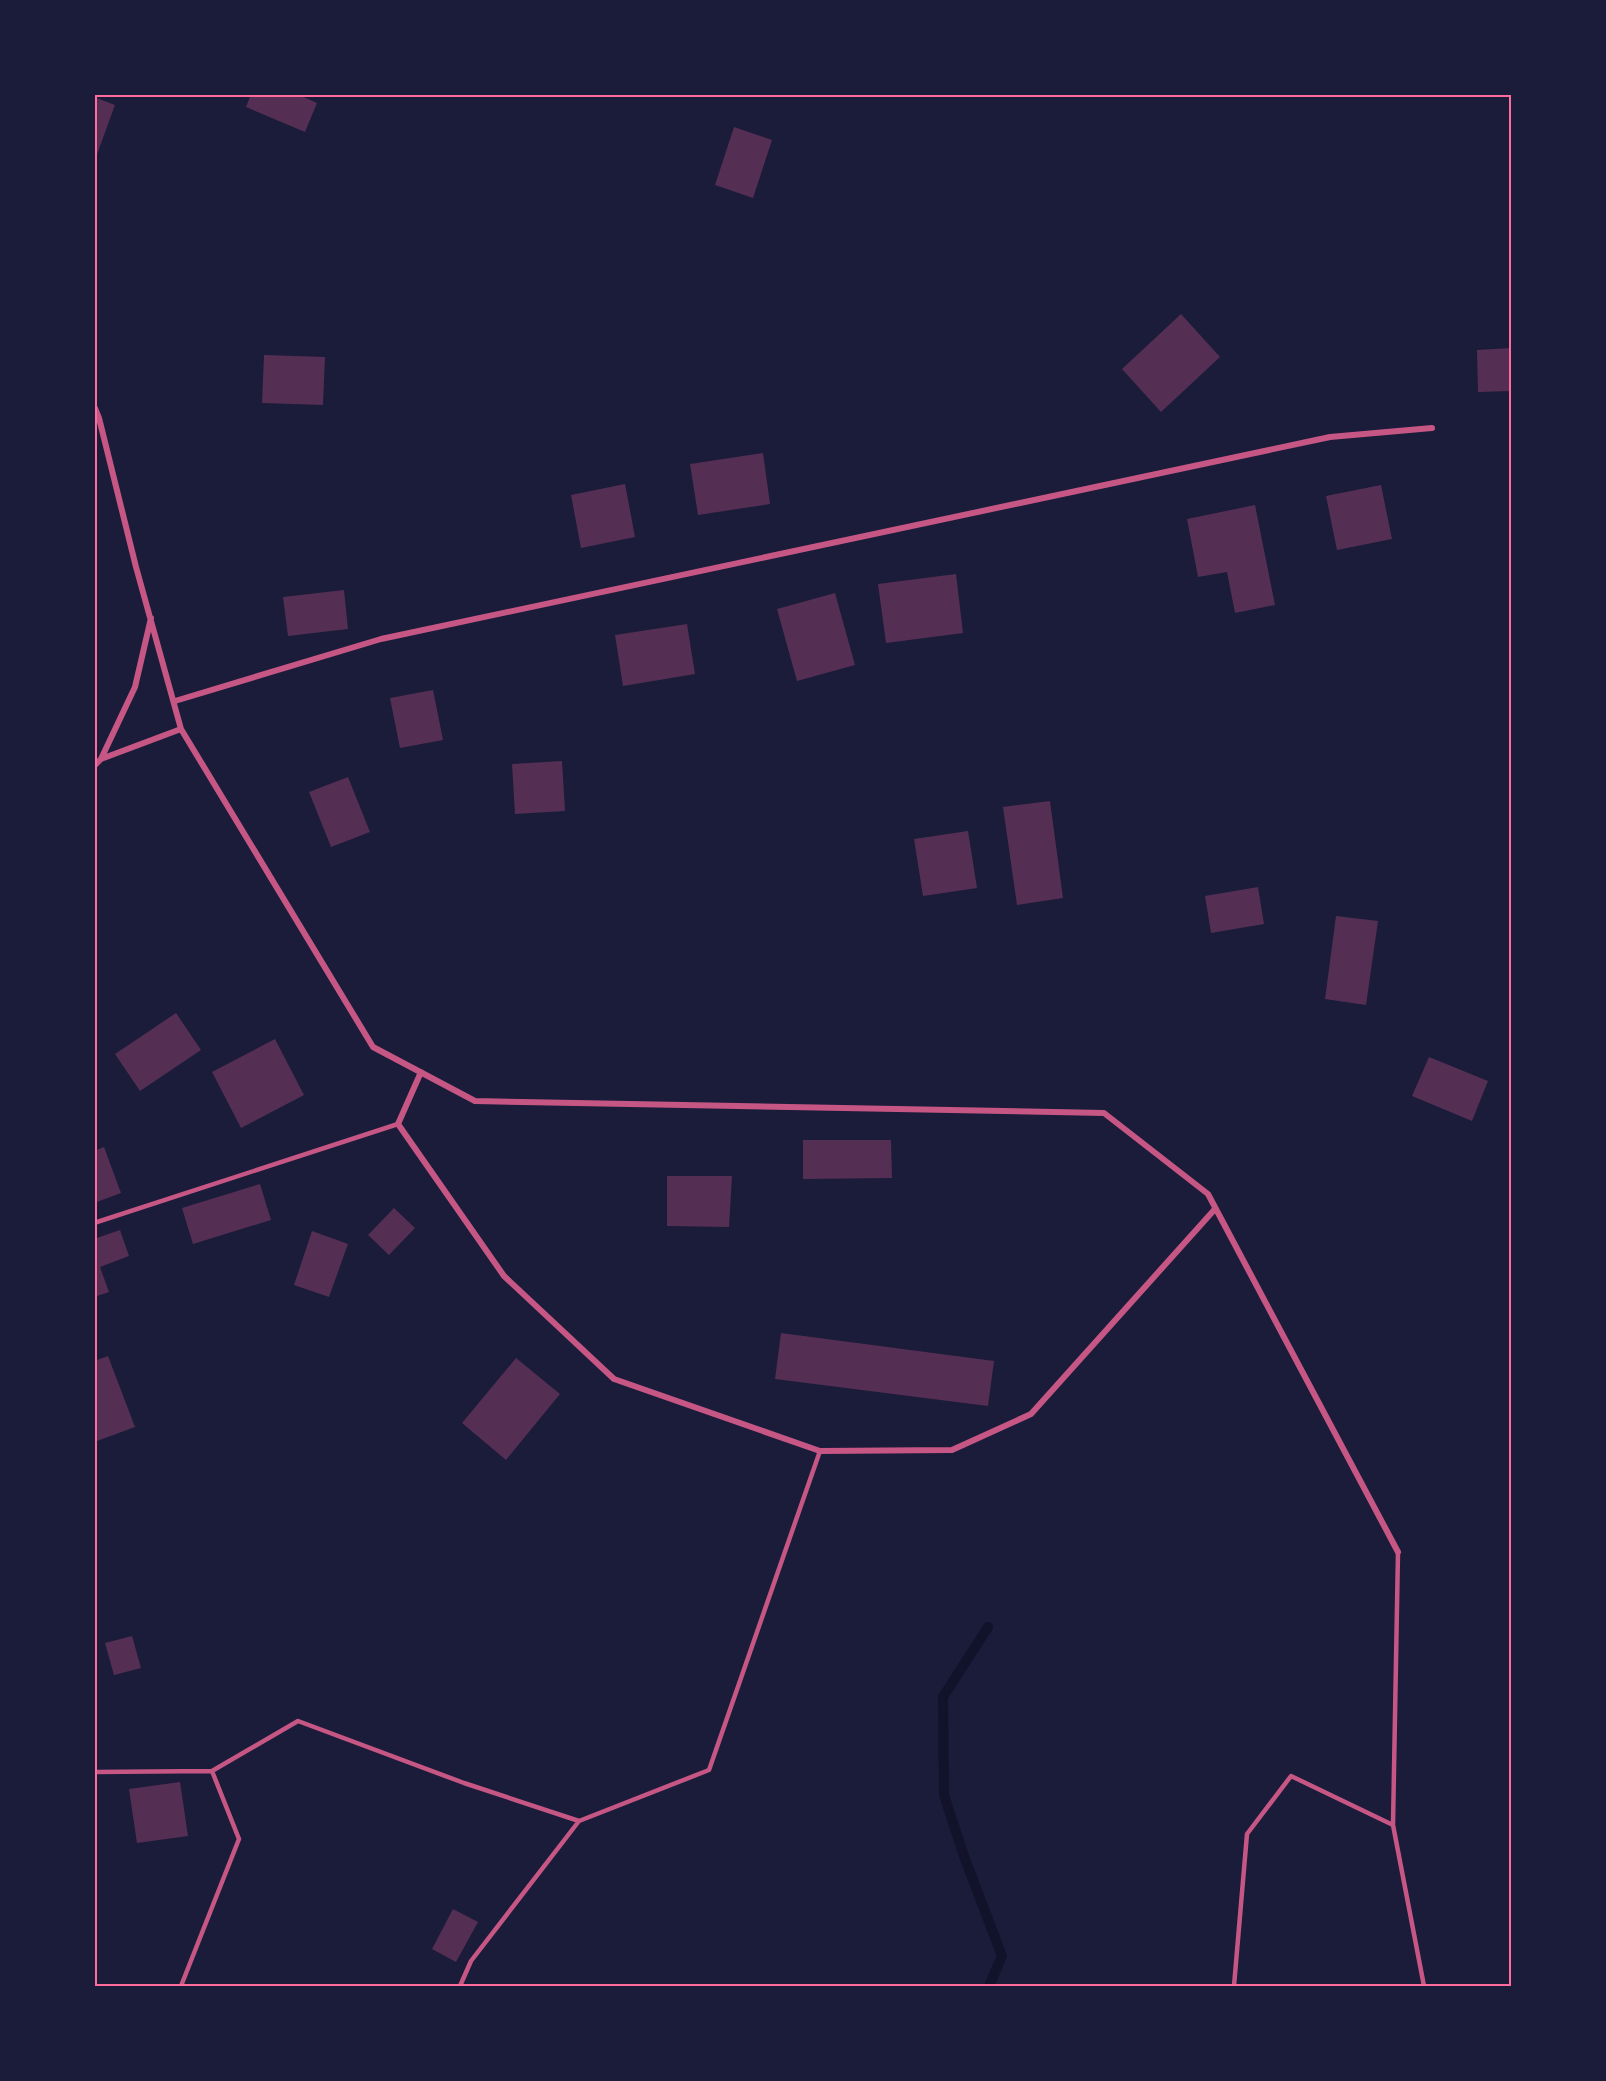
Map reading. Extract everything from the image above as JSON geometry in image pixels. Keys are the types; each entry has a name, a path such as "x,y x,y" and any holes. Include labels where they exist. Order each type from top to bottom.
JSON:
{"street":[{"path":"94,406 181,729 373,1047 475,1101 1104,1113 1208,1194 1398,1552"},
{"path":"175,701 381,639 1330,437 1432,428"},
{"path":"94,766 101,759 135,687 151,618"},
{"path":"101,759 181,729"},
{"path":"421,1072 398,1124 504,1276 614,1379 820,1451 952,1450 1031,1414 1215,1209"}],"lane":[{"path":"94,1222 398,1124"},
{"path":"460,1986 471,1961 579,1821 709,1770 820,1451"},
{"path":"1398,1552 1393,1825 1424,1986"},
{"path":"94,1772 212,1771 298,1721 464,1783 579,1821"},
{"path":"181,1986 239,1839 212,1771"},
{"path":"1234,1986 1247,1834 1291,1776 1393,1825"}],"building":[{"path":"251,94 297,94 317,103 305,132 246,107"},
{"path":"94,97 115,105 95,160 94,160"},
{"path":"734,127 772,140 753,198 715,185"},
{"path":"1181,314 1220,357 1161,412 1122,369"},
{"path":"1512,348 1512,391 1478,392 1477,350"},
{"path":"264,355 325,357 323,405 262,403"},
{"path":"763,453 770,504 698,515 690,464"},
{"path":"625,484 635,537 581,548 571,495"},
{"path":"1381,485 1392,539 1337,550 1326,496"},
{"path":"1255,505 1275,605 1235,613 1227,572 1198,577 1187,519"},
{"path":"956,574 963,633 886,643 878,584"},
{"path":"344,590 348,629 288,636 283,597"},
{"path":"835,593 855,665 797,681 777,609"},
{"path":"687,624 695,674 623,686 615,635"},
{"path":"433,690 443,740 400,748 390,698"},
{"path":"562,761 565,811 515,814 512,764"},
{"path":"348,777 370,832 331,847 309,792"},
{"path":"1050,801 1063,898 1017,905 1003,807"},
{"path":"968,831 977,888 923,896 914,839"},
{"path":"1258,887 1264,924 1211,933 1205,896"},
{"path":"1336,916 1378,921 1366,1005 1325,999"},
{"path":"176,1013 201,1050 140,1091 115,1054"},
{"path":"275,1039 304,1095 241,1128 212,1072"},
{"path":"1429,1057 1488,1081 1472,1121 1412,1096"},
{"path":"803,1140 891,1140 892,1178 803,1179"},
{"path":"104,1147 121,1193 94,1203 94,1151"},
{"path":"667,1176 732,1176 729,1227 667,1226"},
{"path":"260,1184 271,1220 193,1244 182,1208"},
{"path":"394,1208 415,1228 389,1255 368,1235"},
{"path":"120,1230 129,1256 100,1267 109,1292 94,1297 94,1239"},
{"path":"312,1231 348,1244 329,1297 294,1285"},
{"path":"781,1333 994,1361 988,1406 775,1379"},
{"path":"108,1356 135,1427 97,1441 94,1435 94,1361"},
{"path":"516,1358 560,1394 506,1460 462,1423"},
{"path":"132,1636 141,1668 114,1675 105,1643"},
{"path":"180,1782 188,1836 137,1843 129,1789"},
{"path":"453,1909 478,1922 456,1962 432,1949"}],"waterway":[{"path":"988,1627 943,1697 944,1795 964,1856 1002,1956 989,1986"}]}
